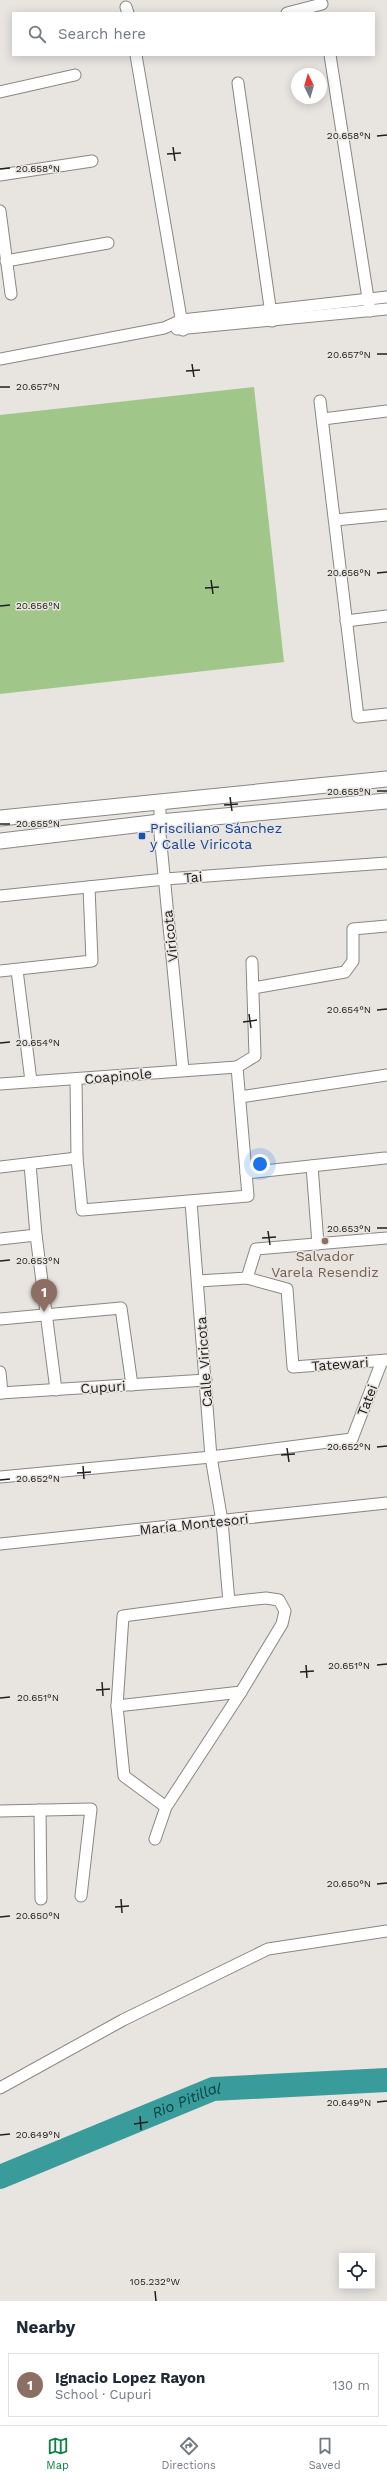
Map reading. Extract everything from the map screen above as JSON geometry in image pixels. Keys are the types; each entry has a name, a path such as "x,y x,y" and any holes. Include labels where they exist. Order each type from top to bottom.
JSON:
{"main road":[{"path":"0,818 387,779"},
{"path":"0,841 160,822 387,801"}],"street":[{"path":"292,12 322,6"},
{"path":"136,56 182,325"},
{"path":"330,56 370,310"},
{"path":"0,92 75,75"},
{"path":"238,83 272,321"},
{"path":"0,175 92,161"},
{"path":"0,211 11,294"},
{"path":"6,261 108,243"},
{"path":"0,358 270,309 387,297"},
{"path":"182,325 272,321 387,309"},
{"path":"320,400 336,520 346,621 358,717 387,714"},
{"path":"323,420 387,412"},
{"path":"336,520 387,515"},
{"path":"346,621 387,616"},
{"name":"Viricota","path":"160,801 160,822 165,879 184,1070"},
{"name":"Tai","path":"0,896 165,879 387,863"},
{"path":"0,971 92,961 89,887"},
{"path":"253,988 345,972 353,961 353,929 387,926"},
{"path":"76,1079 77,1158 82,1210 248,1196 237,1067 255,1056 252,962"},
{"path":"17,970 31,1081"},
{"name":"Coapinole","path":"0,1084 237,1067"},
{"path":"240,1097 387,1075"},
{"path":"0,1167 77,1158"},
{"path":"246,1173 385,1158"},
{"path":"30,1164 36,1235 56,1390"},
{"path":"312,1166 318,1244"},
{"name":"Calle Viricota","path":"191,1202 211,1457 222,1521 229,1602"},
{"path":"0,1239 36,1235"},
{"path":"198,1281 247,1278 256,1249 387,1238"},
{"name":"Tatewari","path":"247,1278 287,1289 293,1367 385,1360"},
{"path":"0,1319 121,1308 132,1385"},
{"name":"Tatei","path":"211,1457 352,1440 385,1360"},
{"path":"0,1372 1,1393"},
{"name":"Cupuri","path":"1,1393 206,1380"},
{"path":"0,1477 211,1457"},
{"name":"María Montesori","path":"0,1544 387,1503"},
{"path":"155,1839 166,1807 241,1692 282,1624 285,1611 279,1600 266,1598 123,1616 117,1706 124,1776 166,1807"},
{"path":"117,1706 241,1692"},
{"path":"0,1811 92,1809 81,1896"},
{"path":"40,1810 41,1899"},
{"path":"0,2088 123,2020 268,1949 387,1931"}],"green space":[{"path":"254,387 284,662 0,694 0,415"}],"waterway":[{"name":"Rio Pitillal","path":"0,2177 213,2089 387,2080"}],"place":[{"name":"Prisciliano Sánchez y Calle Viricota","path":"142,836"},
{"name":"Salvador Varela Resendiz","path":"325,1241"},
{"name":"Ignacio Lopez Rayon","path":"44,1312"}]}
